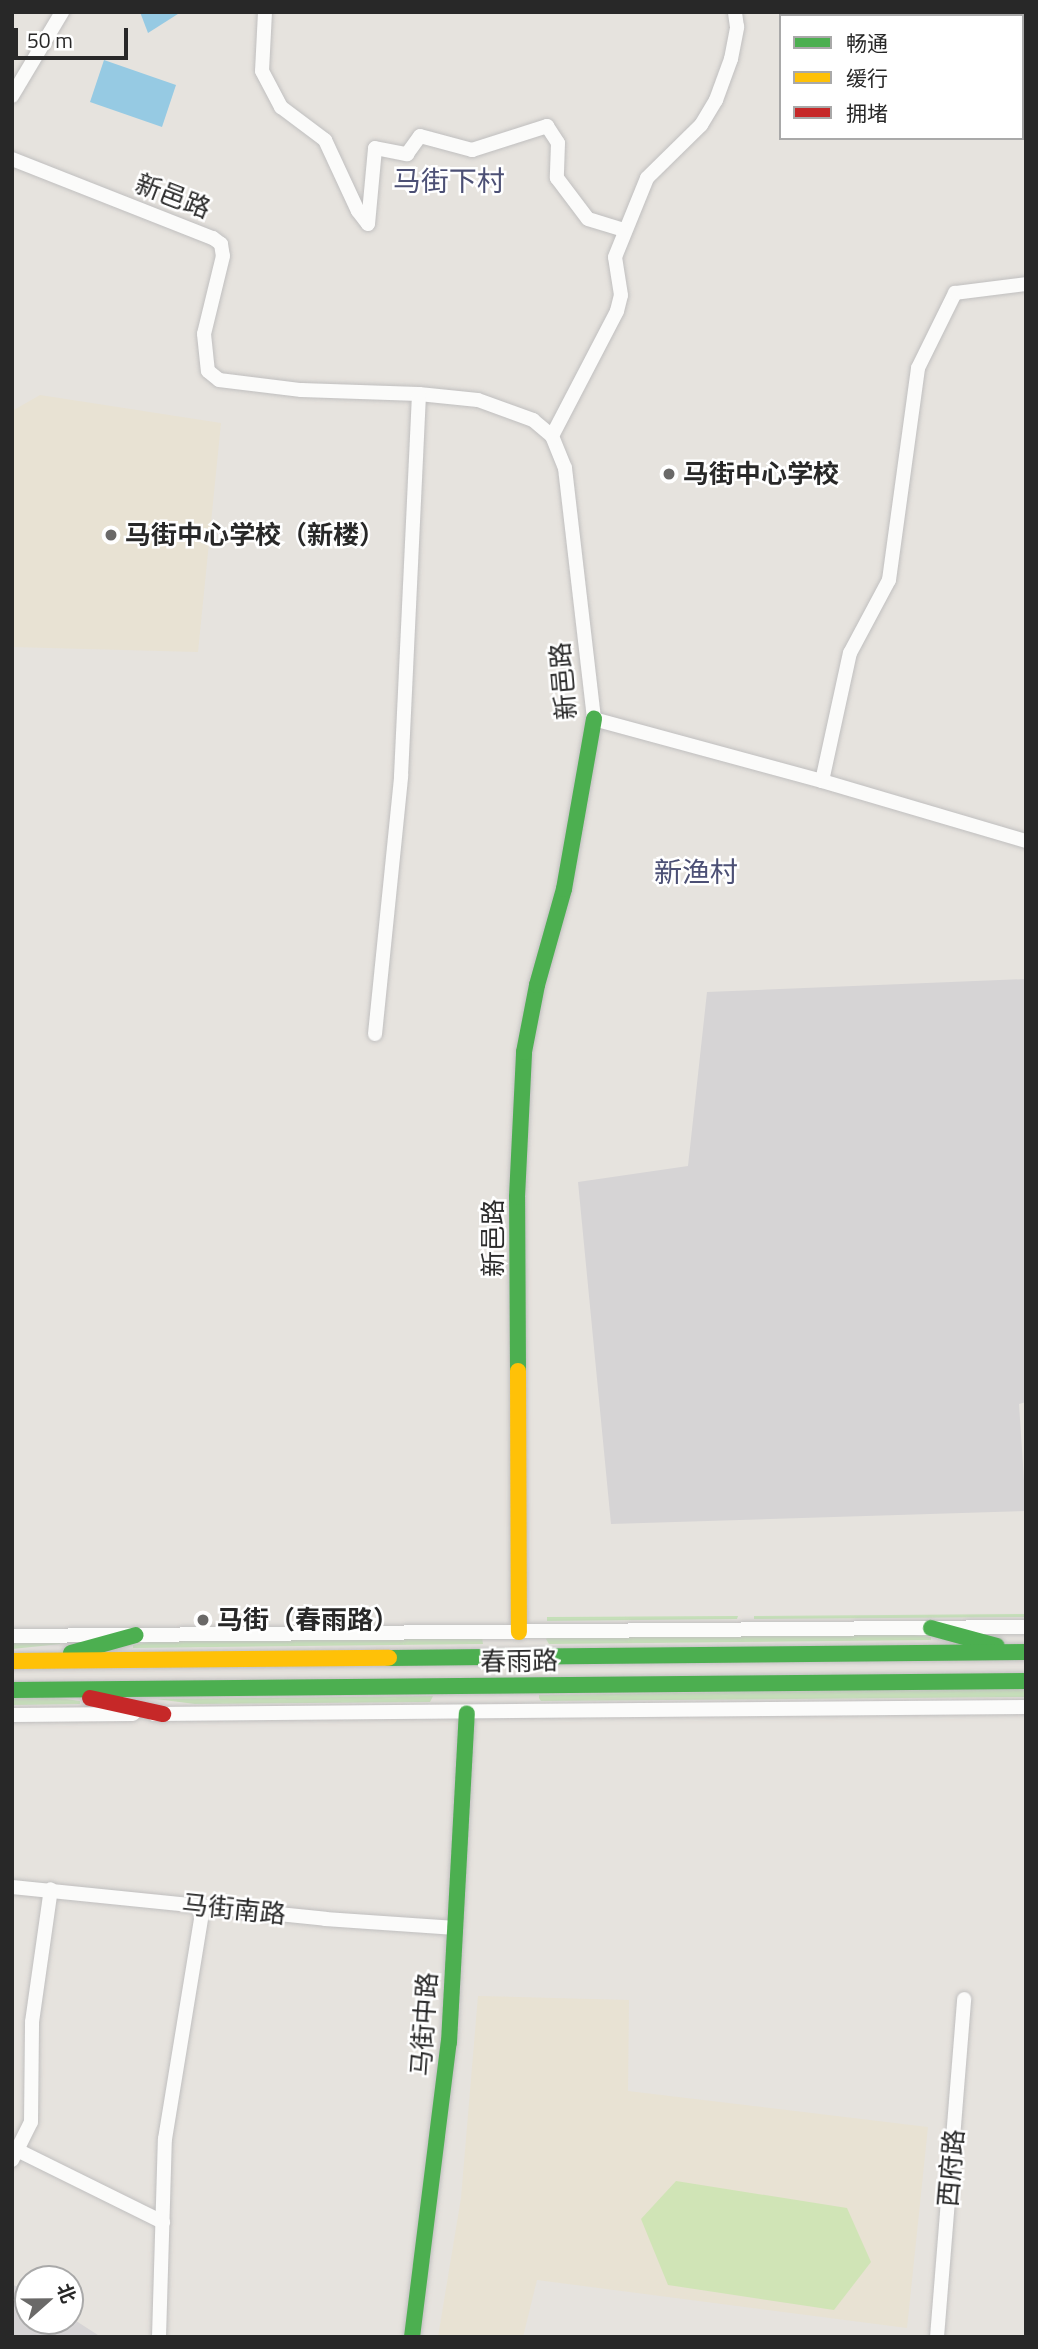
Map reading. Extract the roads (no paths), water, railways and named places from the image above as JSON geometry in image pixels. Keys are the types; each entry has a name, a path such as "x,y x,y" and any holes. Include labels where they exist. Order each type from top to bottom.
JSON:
{"main road":[{"name":"新邑路","path":"519,1632 517,1197 524,1052 537,985 564,889 594,719"},
{"path":"931,1628 1024,1653"},
{"path":"42,1661 136,1635"},
{"name":"春雨路","path":"12,1661 1024,1653"},
{"name":"春雨路","path":"12,1690 1026,1681"},
{"path":"50,1689 163,1714"},
{"name":"马街中路","path":"412,2337 449,2042 467,1713"}],"street":[{"path":"12,96 62,12"},
{"path":"265,12 262,71 281,107 325,140 358,211 368,224 374,148 407,154 419,136 472,150 547,126 558,143 558,177 589,219 624,230"},
{"path":"552,436 617,311 621,295 615,257 647,178 701,125 716,100 732,59 737,27 735,12"},
{"name":"新邑路","path":"12,159 213,238 222,244 223,256 204,334 208,371 219,380 301,390 419,394 478,400 509,409 533,420 552,436 565,468 594,719"},
{"path":"822,781 850,653 889,580 918,368 956,293 1026,284"},
{"path":"375,1034 401,776 419,394"},
{"path":"594,719 822,781 1026,841"},
{"path":"12,1636 1026,1628"},
{"path":"12,1715 1026,1707"},
{"name":"马街南路","path":"12,1887 456,1928"},
{"path":"51,1889 32,2022 31,2122 15,2155 163,2222"},
{"path":"159,2337 164,2139 203,1906"},
{"name":"西府路","path":"937,2337 964,1999"}],"water":[{"path":"140,12 181,12 148,33"},
{"path":"104,60 176,85 162,127 90,102"}],"place":[{"name":"马街中心学校","path":"669,474"},
{"name":"马街中心学校（新楼）","path":"111,535"},
{"name":"马街（春雨路）","path":"203,1620"}],"district":[{"name":"马街下村","path":"449,181"},
{"name":"新渔村","path":"696,872"}]}
